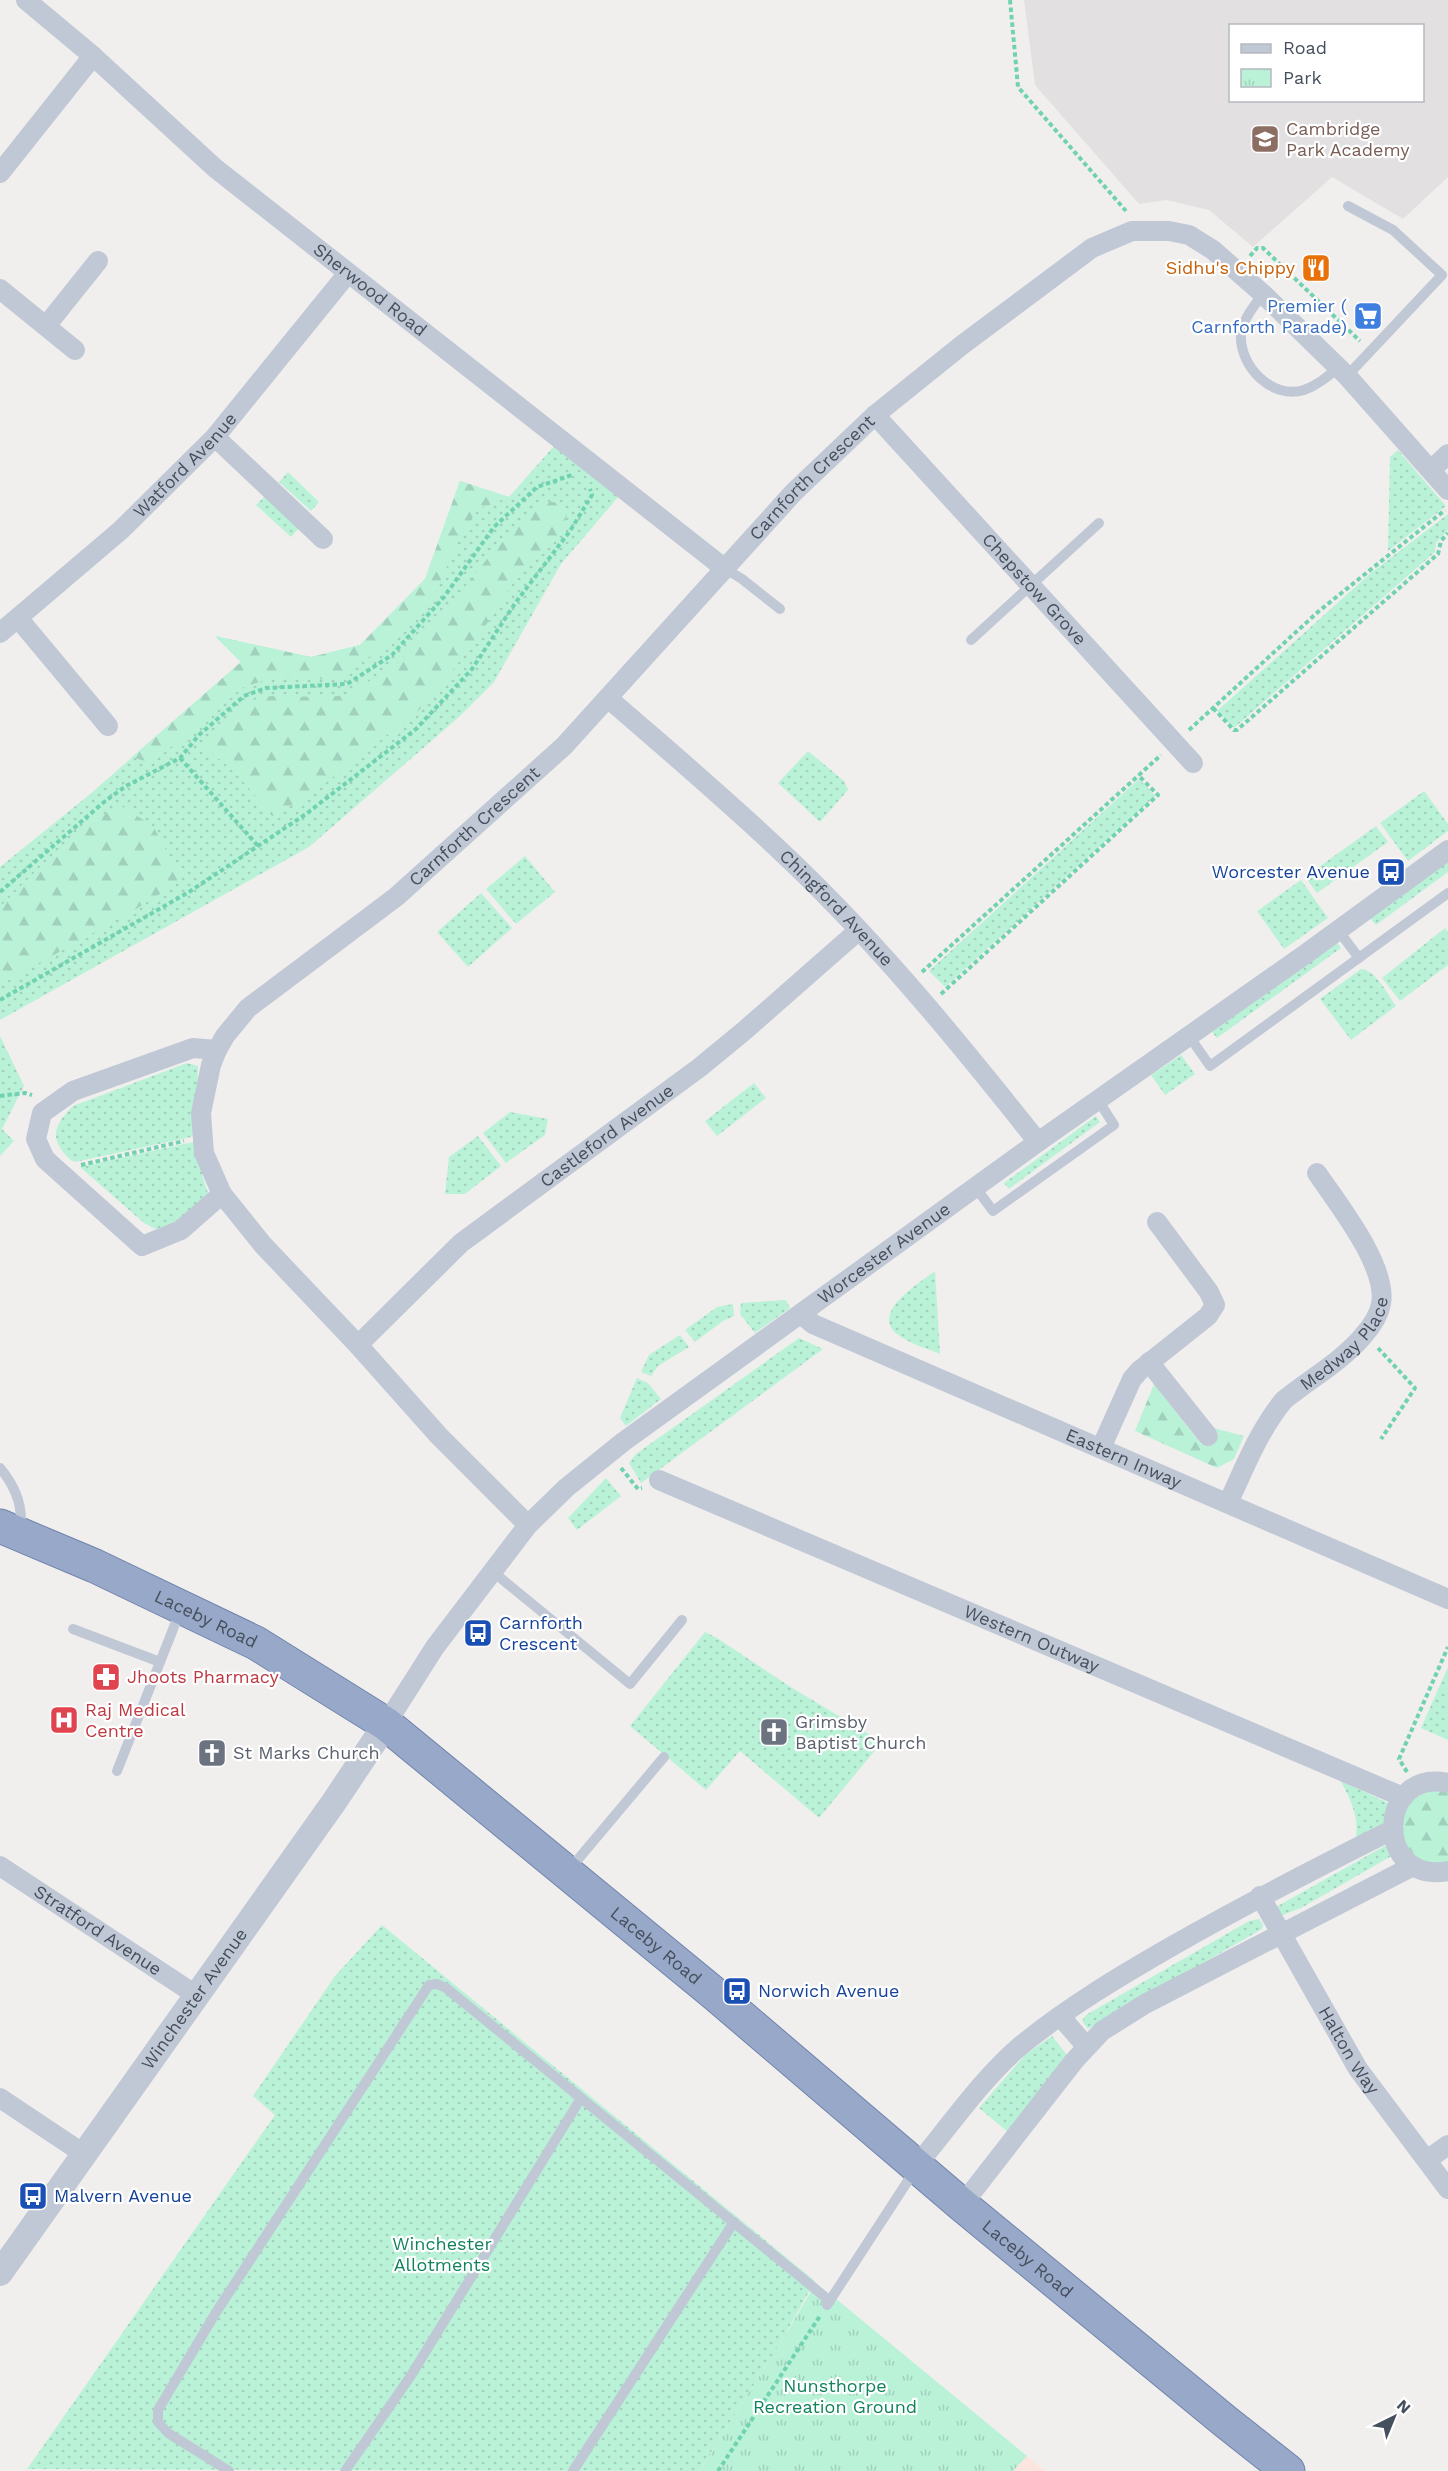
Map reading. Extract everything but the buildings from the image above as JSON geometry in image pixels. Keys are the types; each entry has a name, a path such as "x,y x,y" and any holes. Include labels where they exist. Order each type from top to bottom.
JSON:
{"highway":[{"name":"Laceby Road","path":"10,1530 95,1566 256,1643 386,1724 567,1872 962,2205 1288,2471"}],"street":[{"name":"Sherwood Road","path":"26,0 93,56 215,168 589,467 724,568"},
{"path":"0,173 93,56"},
{"name":"Carnforth Crescent","path":"528,1525 440,1436 263,1245 222,1194 204,1153 201,1113 211,1065 217,1050 225,1036 248,1008 396,897 564,746 609,699 794,492 875,415 962,345 1092,249 1132,231 1168,231 1189,236 1220,254 1343,371 1448,490"},
{"path":"46,326 98,261"},
{"name":"Watford Avenue","path":"0,633 113,537 215,438 348,273"},
{"path":"0,289 75,350"},
{"name":"Chepstow Grove","path":"875,415 1193,763"},
{"path":"215,438 323,539"},
{"path":"1431,470 1448,454"},
{"path":"18,618 108,726"},
{"name":"Chingford Avenue","path":"609,699 735,808 794,863 859,930 957,1041 1038,1142"},
{"name":"Worcester Avenue","path":"386,1724 435,1647 492,1571 528,1525 566,1488 609,1453 1038,1142 1448,850"},
{"name":"Castleford Avenue","path":"358,1345 461,1243 699,1068 859,930"},
{"path":"217,1050 193,1048 73,1091 42,1113 36,1139 45,1160 142,1246 181,1230 222,1194"},
{"name":"Medway Place","path":"1228,1503 1261,1433 1275,1410 1284,1400 1363,1337 1374,1322 1381,1304 1381,1285 1370,1254 1317,1173"},
{"path":"1101,1448 1132,1379 1149,1362 1208,1316 1215,1305 1209,1292 1157,1222"},
{"name":"Eastern Inway","path":"801,1314 813,1324 1448,1599"},
{"path":"1149,1362 1208,1436"},
{"name":"Western Outway","path":"659,1480 1410,1792 1430,1782 1448,1783"},
{"name":"Winchester Avenue","path":"0,2273 334,1802 386,1724"},
{"path":"1410,1792 1394,1812 1392,1830 1395,1844 1402,1856 1413,1866 1425,1871 1448,1871"},
{"path":"917,2165 991,2076 1017,2049 1060,2016 1111,1981 1260,1896 1392,1830"},
{"name":"Stratford Avenue","path":"0,1866 196,1995"},
{"path":"962,2205 1086,2046 1102,2031 1145,2004 1413,1866"},
{"path":"1260,1896 1282,1933"},
{"name":"Halton Way","path":"1282,1933 1340,2041 1358,2069 1448,2189"},
{"path":"1060,2016 1086,2046"},
{"path":"0,2098 84,2154"},
{"path":"1427,2160 1448,2145"}],"lane":[{"path":"1263,294 1249,312 1241,333 1243,351 1251,369 1262,381 1279,390 1302,391 1343,371 1370,351 1442,274 1393,230 1347,206"},
{"path":"971,639 1099,523"},
{"path":"724,568 780,609"},
{"path":"1189,1036 1210,1066 1448,893"},
{"path":"1338,930 1359,958"},
{"path":"976,1188 993,1210 1114,1125 1098,1100"},
{"path":"0,1468 11,1481 19,1500 22,1517 10,1530"},
{"path":"492,1571 630,1684 682,1620"},
{"path":"117,1771 182,1606"},
{"path":"73,1629 160,1662"},
{"path":"567,1872 664,1757"},
{"path":"229,2471 168,2433 158,2422 158,2410 215,2314 429,1985 437,1984 446,1988 734,2222 828,2303 917,2165"},
{"path":"345,2471 410,2377 581,2098"},
{"path":"573,2471 734,2222"}],"path":[{"path":"1010,0 1018,87 1131,216 1132,231"},
{"path":"1237,270 1257,248 1263,248 1370,351"},
{"path":"0,892 104,802 126,786 180,758 199,735 244,696 266,688 347,684 392,655 444,597 494,527 537,487 589,467 591,495 570,531 516,602 472,669 416,729 306,814 189,892 0,1000"},
{"path":"1213,708 1234,730 1237,730 1438,555 1441,541 1448,533"},
{"path":"180,758 258,846"},
{"path":"927,1007 1158,795 1138,775"},
{"path":"66,1178 78,1165 202,1136"},
{"path":"1363,1337 1377,1347 1415,1388 1381,1439"},
{"path":"609,1453 638,1489 659,1480"},
{"path":"1410,1792 1399,1759 1448,1647"},
{"path":"718,2471 828,2303"}],"shaded area":[{"name":"Cambridge Park Academy","path":"1024,0 1448,0 1448,177 1403,219 1332,177 1253,247 1209,210 1166,200 1139,204 1035,85"},
{"path":"1027,2456 1045,2471 1013,2471"}],"green space":[{"path":"555,445 619,496 561,564 494,682 459,717 309,847 0,1020 0,867 89,795 241,662 215,636 311,657 360,645 425,579 460,481 509,497"},
{"path":"1398,450 1446,506 1388,551 1390,457"},
{"path":"288,472 319,502 311,511 279,482"},
{"path":"460,481 509,497 477,510 461,535 433,598 395,640 334,680 274,677 241,688 151,763 132,757 241,662 215,636 311,657 360,645 425,579"},
{"path":"267,494 301,526 291,537 256,505"},
{"path":"549,501 561,504 567,514 563,529 517,577 480,634 428,703 310,795 272,816 235,772 202,745 228,719 251,701 265,696 347,695 397,664 436,624 487,559 523,519"},
{"path":"1448,514 1448,530 1436,543 1435,552 1234,728 1217,711 1372,572"},
{"path":"808,751 844,781 848,790 820,822 778,783"},
{"path":"1139,779 1155,796 945,987 929,971"},
{"path":"1424,791 1448,824 1448,831 1408,861 1380,823"},
{"path":"121,806 153,826 182,880 136,909 0,985 0,907 73,837 89,824"},
{"path":"1376,826 1388,842 1317,893 1305,877"},
{"path":"525,856 555,892 516,924 486,889"},
{"path":"1448,861 1448,872 1376,925 1370,918"},
{"path":"1301,880 1328,918 1284,949 1257,911"},
{"path":"481,893 512,928 468,967 437,932"},
{"path":"1445,928 1448,932 1448,965 1400,1001 1382,978"},
{"path":"1336,941 1341,948 1217,1038 1212,1032"},
{"path":"1361,969 1377,978 1396,1006 1351,1040 1320,999"},
{"path":"0,1036 24,1086 2,1129 14,1141 0,1156"},
{"path":"1181,1055 1195,1074 1165,1095 1151,1075"},
{"path":"187,1063 198,1066 197,1123 196,1131 191,1137 75,1162 69,1159 58,1143 56,1131 64,1115 73,1106"},
{"path":"754,1083 766,1098 717,1136 705,1121"},
{"path":"510,1112 548,1119 545,1135 506,1163 483,1133"},
{"path":"1096,1116 1100,1122 1009,1189 1004,1183"},
{"path":"478,1136 501,1166 465,1194 445,1194 449,1157"},
{"path":"197,1142 208,1193 177,1222 156,1229 144,1223 80,1167"},
{"path":"935,1271 940,1354 901,1337 890,1325 893,1307 910,1290"},
{"path":"786,1300 790,1308 755,1333 740,1314 741,1303"},
{"path":"733,1304 734,1316 723,1321 695,1342 685,1330 717,1307"},
{"path":"680,1335 689,1347 658,1366 651,1376 641,1372 649,1355"},
{"path":"799,1338 823,1349 641,1483 629,1463 636,1454"},
{"path":"637,1378 648,1383 661,1399 626,1426 620,1418"},
{"path":"1154,1384 1201,1444 1219,1434 1214,1428 1244,1436 1234,1459 1217,1468 1135,1431"},
{"path":"606,1478 621,1496 577,1530 568,1518"},
{"path":"705,1632 882,1742 819,1818 740,1751 706,1790 630,1726"},
{"path":"1448,1667 1448,1740 1421,1728"},
{"path":"1340,1780 1390,1804 1385,1824 1355,1841 1356,1817"},
{"path":"1428,1790 1448,1790 1448,1862 1429,1863 1420,1859 1407,1846 1403,1837 1401,1819 1403,1810 1413,1798"},
{"path":"1388,1844 1395,1854 1301,1908 1278,1917 1276,1907"},
{"path":"1259,1919 1263,1925 1262,1929 1088,2029 1082,2021 1086,2015 1249,1921"},
{"name":"Winchester Allotments","path":"382,1925 815,2281 778,2347 699,2471 27,2469 275,2115 253,2096 335,1976"},
{"path":"1052,2036 1067,2055 1008,2132 979,2108 1025,2055"},
{"name":"Nunsthorpe Recreation Ground","path":"811,2291 835,2298 1027,2456 1013,2471 699,2471"}],"place":[{"name":"Cambridge Park Academy","path":"1265,139"},
{"name":"Sidhu's Chippy","path":"1316,268"},
{"name":"Premier ( Carnforth Parade)","path":"1368,316"},
{"name":"Worcester Avenue","path":"1391,872"},
{"name":"Carnforth Crescent","path":"478,1633"},
{"name":"Jhoots Pharmacy","path":"106,1677"},
{"name":"Raj Medical Centre","path":"64,1720"},
{"name":"Grimsby Baptist Church","path":"774,1732"},
{"name":"St Marks Church","path":"212,1753"},
{"name":"Norwich Avenue","path":"737,1991"},
{"name":"Malvern Avenue","path":"33,2196"}]}
